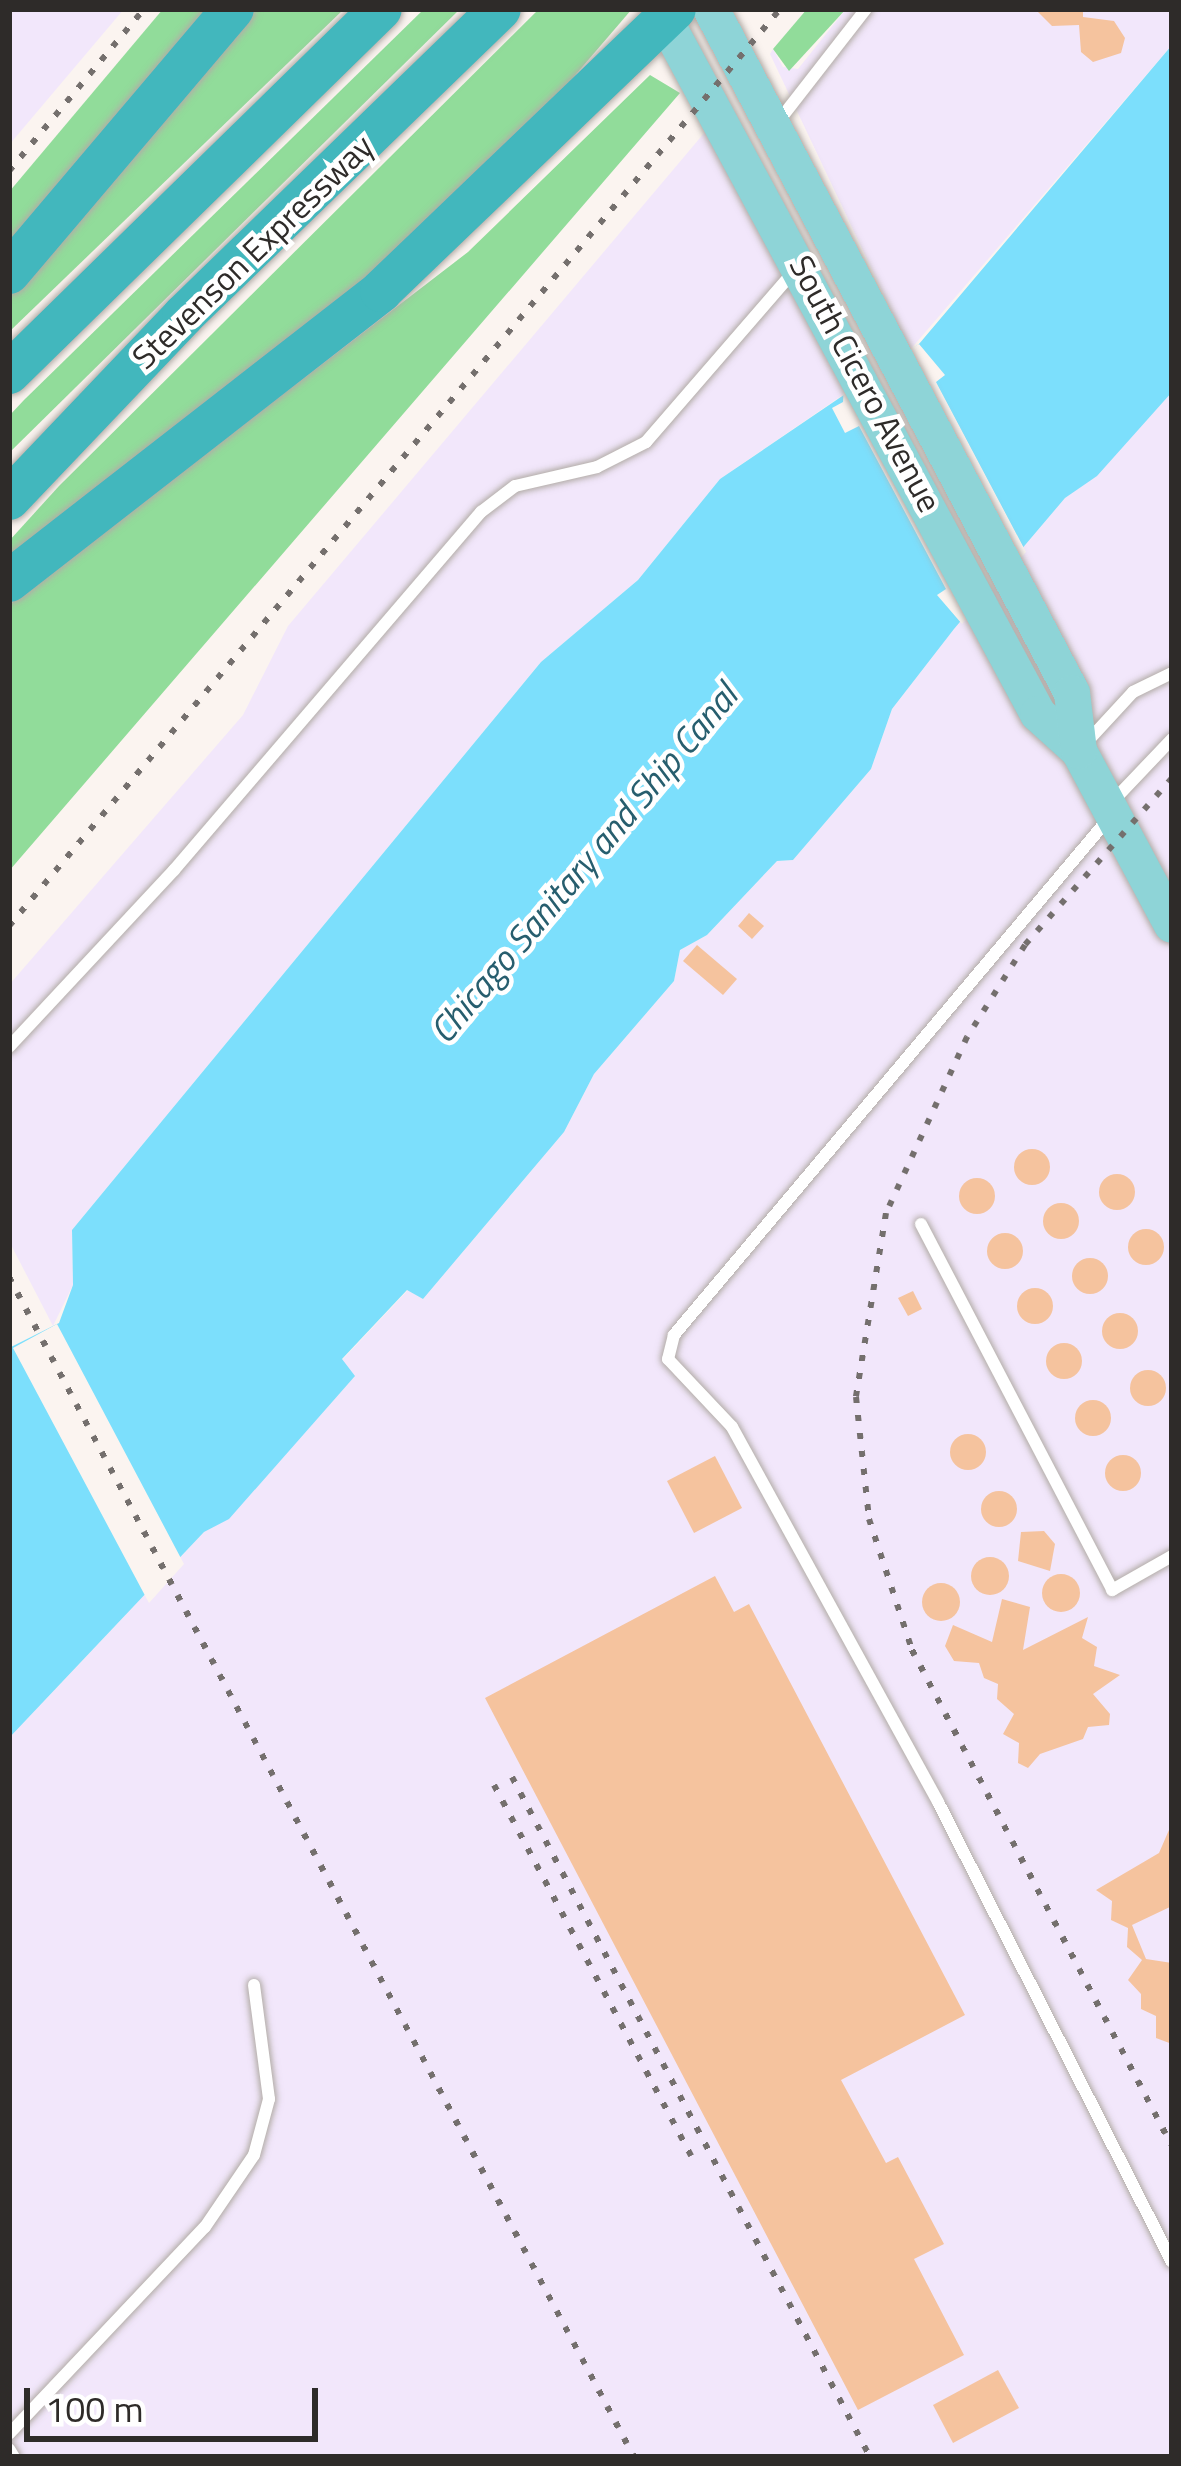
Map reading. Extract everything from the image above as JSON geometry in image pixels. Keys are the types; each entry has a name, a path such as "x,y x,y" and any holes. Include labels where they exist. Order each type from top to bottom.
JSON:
{"highway":[{"path":"9,273 233,9"},
{"path":"9,374 381,9"},
{"name":"Stevenson Expressway","path":"9,499 183,316 500,9"},
{"path":"9,581 381,291 666,12"}],"main road":[{"name":"South Cicero Avenue","path":"711,9 1021,590 1072,693 1079,751"},
{"name":"South Cicero Avenue","path":"666,12 862,374 1038,714 1079,751 1172,926"}],"lane":[{"path":"775,126 866,9"},
{"path":"9,1047 173,870 482,512 515,486 597,467 646,442 800,264"},
{"path":"1079,751 1133,692 1172,673"},
{"path":"1172,739 686,1320 668,1359 732,1427 938,1802 1172,2262"},
{"path":"921,1224 1112,1590 1172,1556"},
{"path":"9,2434 205,2228 254,2155 269,2098 254,1985"},
{"path":"9,2449 14,2457"}],"shaded area":[{"path":"9,9 124,9 9,145"},
{"path":"846,9 1172,9 1172,45 910,350 770,54 773,49 783,67 798,69"},
{"path":"705,132 847,392 720,479 638,580 541,662 72,1230 73,1285 53,1326 9,1241 9,985 243,715 288,626"},
{"path":"1172,392 1172,2457 9,2457 9,1738 204,1532 229,1518 354,1377 342,1360 408,1290 423,1299 564,1132 594,1074 674,981 680,950 707,935 777,861 793,860 871,769 892,709 954,629 1065,498 1097,475"}],"green space":[{"path":"163,9 212,9 9,253 9,192"},
{"path":"249,9 344,9 9,332 9,295"},
{"path":"424,9 460,9 9,453 9,416"},
{"path":"539,9 632,9 505,157 434,226 9,560 9,541 59,486"},
{"path":"807,9 846,9 789,71 773,49"},
{"path":"650,75 680,93 9,871 9,605 468,252"}],"water":[{"name":"Chicago Sanitary and Ship Canal","path":"1172,45 1172,392 1097,476 1065,498 954,629 892,709 871,769 793,860 777,861 707,935 680,950 674,981 594,1074 564,1132 423,1299 407,1290 342,1359 355,1376 229,1519 204,1532 9,1738 9,1348 59,1323 73,1285 72,1230 541,662 638,580 720,479 919,344","holes":["101,1450 127,1461 123,1488 96,1492 86,1466"]}],"pier":[{"path":"919,344 945,375 936,382 1026,552 962,624 937,595 946,589 859,426 845,433 832,408 843,402 844,387"},
{"path":"57,1324 184,1564 149,1603 13,1348","holes":["103,1456 122,1464 115,1487 92,1479"]}],"building":[{"path":"1035,9 1083,9 1083,17 1114,21 1125,38 1121,53 1093,62 1081,52 1079,25 1052,26"},
{"path":"749,913 764,926 752,939 738,926"},
{"path":"697,945 737,979 723,995 683,961"},
{"path":"1032,1149 1045,1154 1050,1167 1045,1180 1032,1185 1019,1180 1014,1167 1019,1154"},
{"path":"1117,1174 1130,1179 1135,1192 1130,1205 1117,1210 1104,1205 1099,1192 1104,1179"},
{"path":"977,1178 990,1183 995,1196 990,1209 977,1214 964,1209 959,1196 964,1183"},
{"path":"1061,1203 1074,1208 1079,1221 1074,1234 1061,1239 1048,1234 1043,1221 1048,1208"},
{"path":"1146,1229 1159,1234 1164,1247 1159,1260 1146,1265 1133,1260 1128,1247 1133,1234"},
{"path":"1005,1233 1018,1238 1023,1251 1018,1264 1005,1269 992,1264 987,1251 992,1238"},
{"path":"1090,1258 1103,1263 1108,1276 1103,1289 1090,1294 1077,1289 1072,1276 1077,1263"},
{"path":"1035,1288 1048,1293 1053,1306 1048,1319 1035,1324 1022,1319 1017,1306 1022,1293"},
{"path":"913,1291 922,1309 908,1316 898,1298"},
{"path":"1120,1313 1133,1318 1138,1331 1133,1344 1120,1349 1107,1344 1102,1331 1107,1318"},
{"path":"1064,1343 1077,1348 1082,1361 1077,1374 1064,1379 1051,1374 1046,1361 1051,1348"},
{"path":"1148,1370 1161,1375 1166,1388 1161,1401 1148,1406 1135,1401 1130,1388 1135,1375"},
{"path":"1093,1400 1106,1405 1111,1418 1106,1431 1093,1436 1080,1431 1075,1418 1080,1405"},
{"path":"968,1434 981,1439 986,1452 981,1465 968,1470 955,1465 950,1452 955,1439"},
{"path":"1123,1455 1136,1460 1141,1473 1136,1486 1123,1491 1110,1486 1105,1473 1110,1460"},
{"path":"715,1456 742,1508 694,1533 667,1481"},
{"path":"999,1491 1012,1496 1017,1509 1012,1522 999,1527 986,1522 981,1509 986,1496"},
{"path":"1044,1531 1055,1544 1050,1571 1018,1561 1021,1532"},
{"path":"990,1557 1003,1563 1009,1576 1003,1589 990,1595 977,1589 971,1576 977,1563"},
{"path":"1061,1574 1074,1580 1080,1593 1074,1606 1061,1612 1048,1606 1042,1593 1048,1580"},
{"path":"715,1576 734,1612 749,1604 965,2015 841,2080 886,2163 898,2157 944,2244 914,2259 964,2355 858,2410 485,1698"},
{"path":"941,1583 954,1589 960,1602 954,1615 941,1621 928,1615 922,1602 928,1589"},
{"path":"1002,1599 1030,1607 1023,1650 1088,1617 1082,1638 1097,1647 1094,1666 1120,1675 1093,1694 1110,1714 1109,1725 1088,1727 1083,1739 1040,1754 1028,1768 1018,1763 1019,1743 1003,1734 1014,1714 997,1699 998,1684 984,1678 979,1663 954,1661 945,1646 953,1625 992,1642"},
{"path":"1172,1823 1172,1906 1132,1925 1146,1959 1172,1963 1172,2044 1156,2038 1156,2016 1141,2009 1141,1994 1128,1980 1142,1960 1127,1947 1128,1928 1111,1920 1112,1901 1096,1890 1159,1853"},
{"path":"998,2370 1019,2408 953,2443 933,2405"}],"railway":[{"path":"9,171 144,9"},
{"path":"9,926 780,9"},
{"path":"1172,778 1025,945 967,1037 886,1213 856,1397 869,1519 912,1650 1172,2146"},
{"path":"9,1277 634,2457"},
{"path":"512,1777 870,2457"},
{"path":"494,1785 691,2156"}]}
